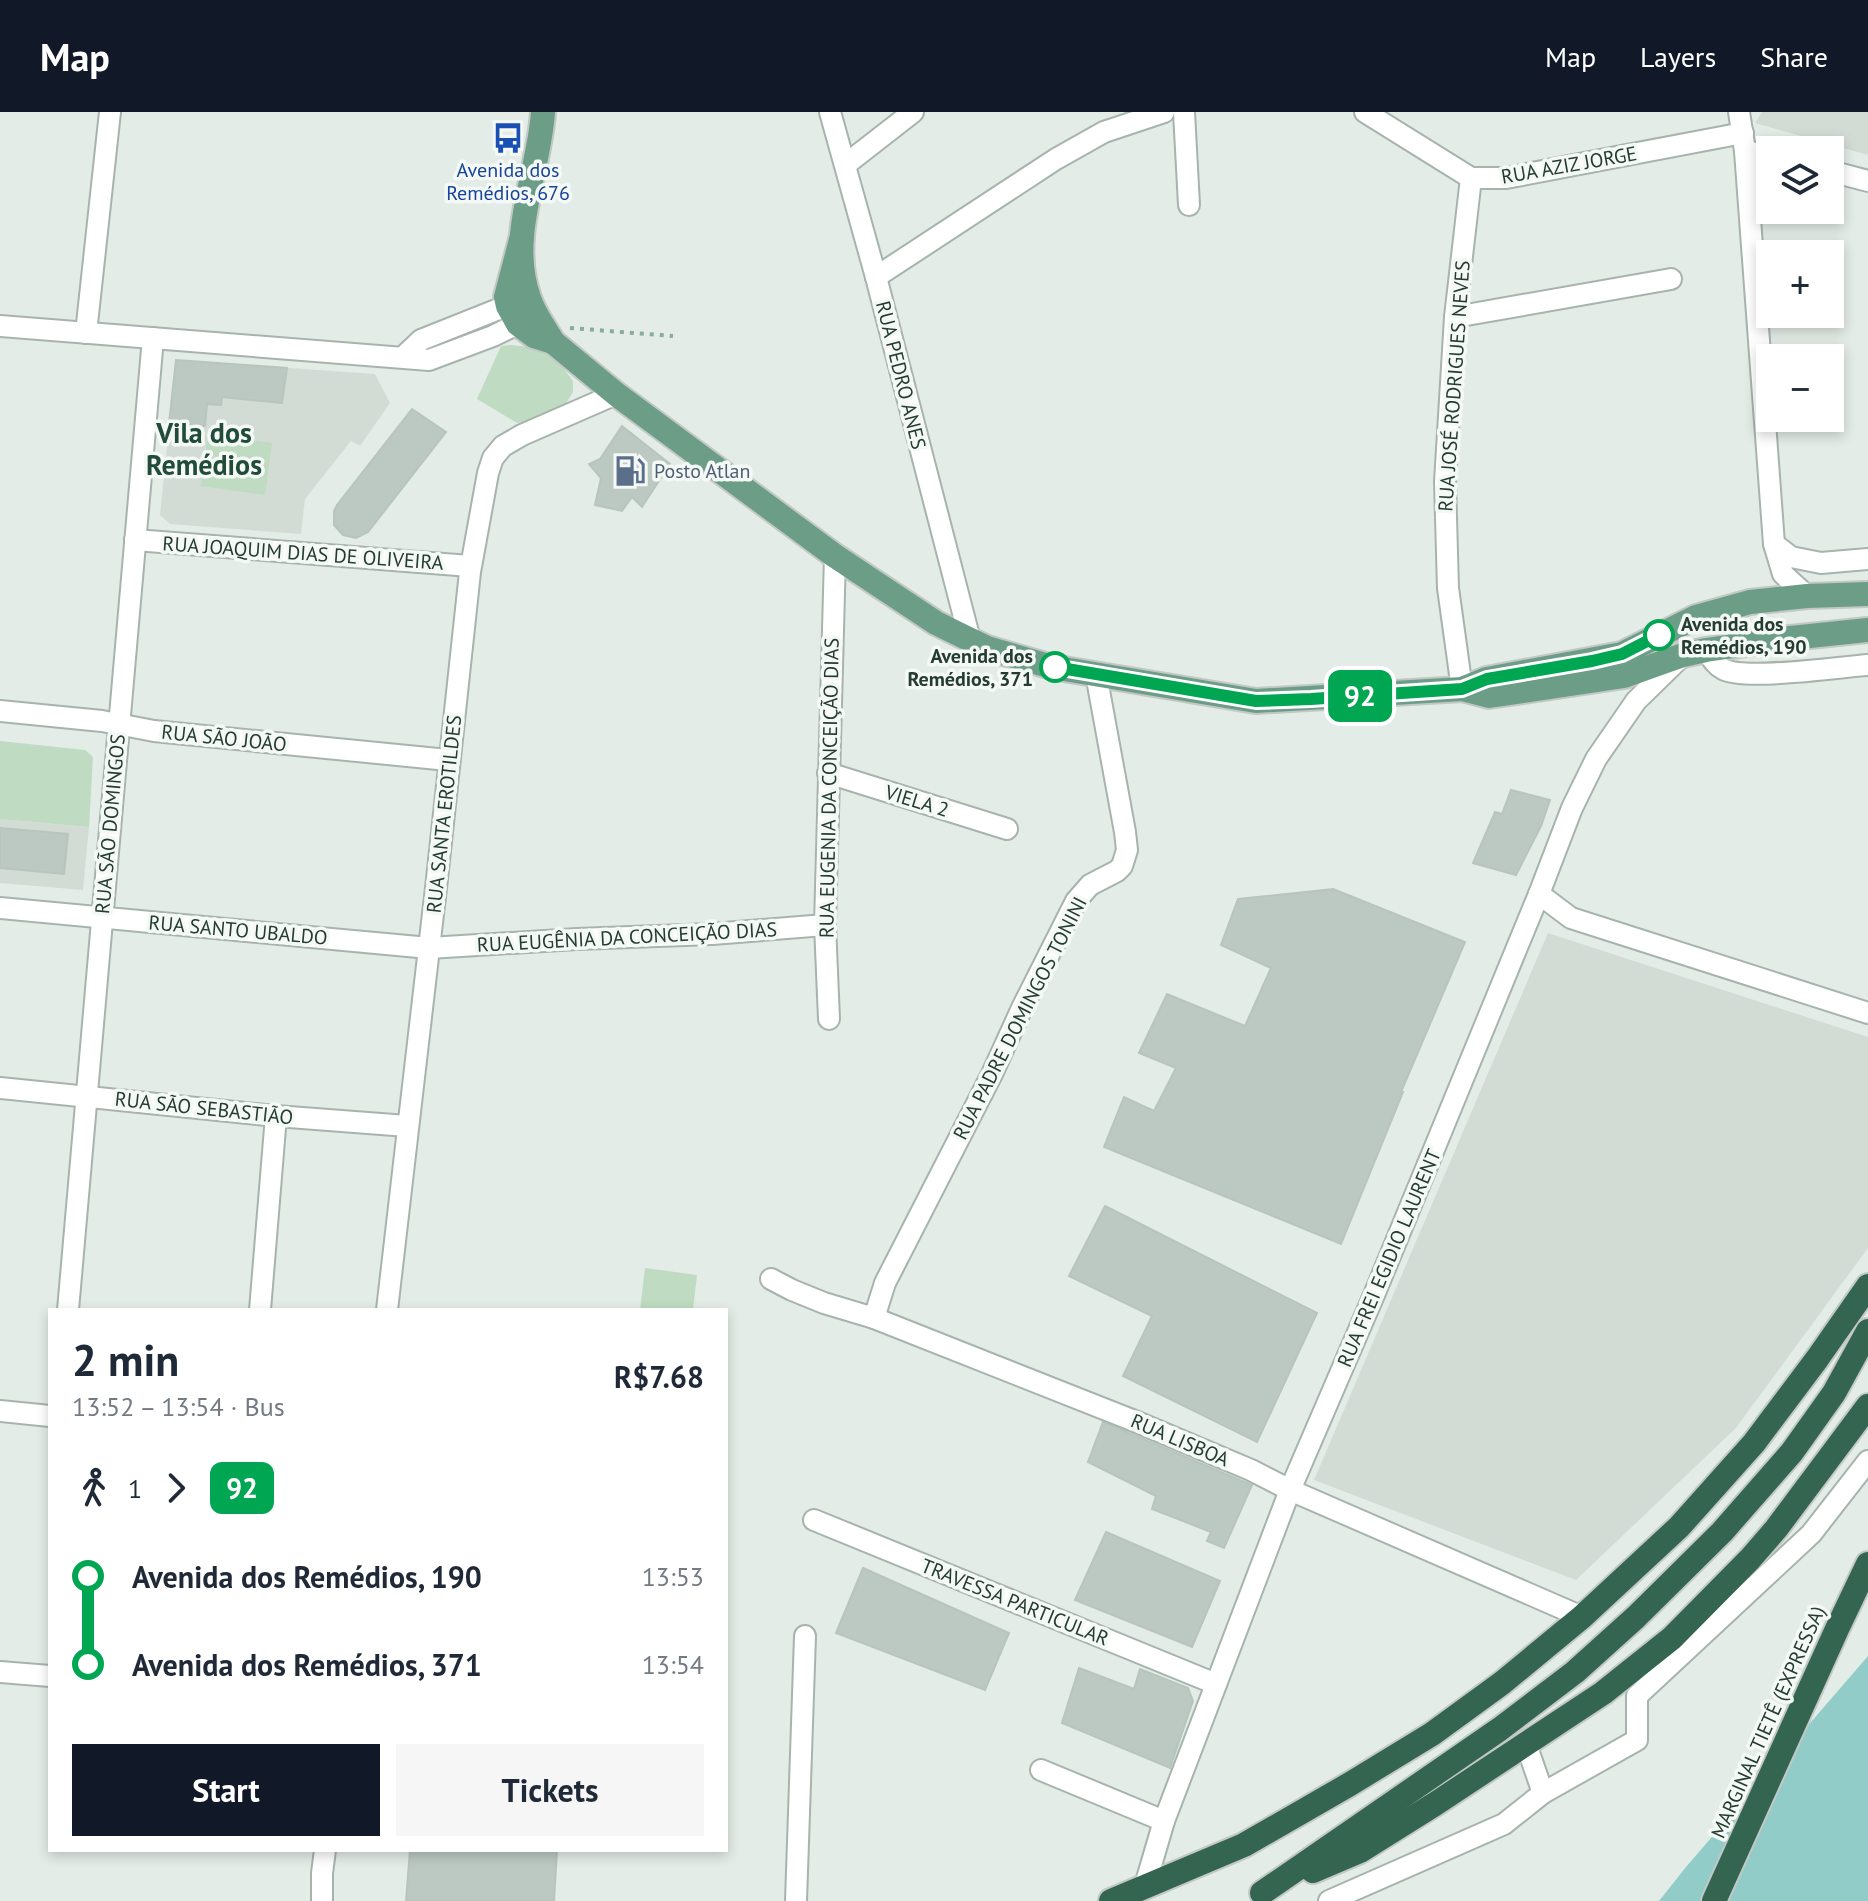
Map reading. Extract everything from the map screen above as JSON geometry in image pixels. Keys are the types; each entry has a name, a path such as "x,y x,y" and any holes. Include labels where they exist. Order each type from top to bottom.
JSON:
{"highway":[{"path":"1111,1901 1244,1845 1378,1768 1432,1734 1502,1683 1582,1617 1679,1527 1754,1443 1868,1286"},
{"path":"1253,1897 1500,1729 1575,1672 1636,1617 1722,1532 1792,1452 1834,1393 1868,1331"},
{"path":"1253,1897 1360,1851 1603,1693 1672,1638 1750,1559 1822,1470 1868,1406"},
{"name":"MARGINAL TIETÊ (EXPRESSA)","path":"1714,1901 1868,1564"}],"main road":[{"path":"530,182 531,112"},
{"path":"543,112 522,236 523,277 531,318 616,394 835,556 936,623 987,648 1052,667 1256,701 1462,689 1489,696 1624,676 1694,653 1781,639 1862,631"},
{"path":"1462,689 1487,679 1622,654 1696,617 1750,602 1868,594"}],"street":[{"path":"86,333 110,112"},
{"name":"RUA PEDRO ANES","path":"830,112 970,640"},
{"path":"845,165 913,112"},
{"path":"876,277 1056,159 1104,132 1164,112"},
{"path":"1184,112 1189,205"},
{"name":"RUA AZIZ JORGE","path":"1365,112 1471,178 1506,178 1742,132"},
{"path":"1742,132 1774,544 1783,574 1807,596"},
{"path":"1844,175 1868,181"},
{"name":"RUA JOSÉ RODRIGUES NEVES","path":"1462,689 1448,588 1445,482 1455,317 1471,178"},
{"path":"1455,317 1671,279"},
{"path":"0,326 403,357 421,340 531,318"},
{"name":"RUA SÃO DOMINGOS","path":"68,1308 153,338"},
{"name":"RUA SANTA EROTILDES","path":"387,1308 470,566 488,473 493,458 503,446 616,394"},
{"name":"RUA JOAQUIM DIAS DE OLIVEIRA","path":"135,540 470,566"},
{"path":"1774,544 1791,557 1821,563 1868,559"},
{"name":"RUA EUGENIA DA CONCEIÇÃO DIAS","path":"829,1019 825,925 835,556"},
{"path":"1694,653 1730,672 1759,674 1868,665"},
{"name":"RUA FREI EGIDIO LAURENT","path":"1144,1889 1164,1821 1290,1490 1380,1280 1572,808 1596,759 1636,701 1694,653"},
{"name":"RUA PADRE DOMINGOS TONINI","path":"874,1318 885,1283 1076,901 1090,885 1117,871 1125,858 1125,832 1096,674"},
{"name":"RUA SÃO JOÃO","path":"0,711 154,731 448,760"},
{"name":"VIELA 2","path":"828,773 1007,829"},
{"path":"1539,894 1571,918 1868,1013"},
{"name":"RUA SANTO UBALDO","path":"0,908 429,948"},
{"name":"RUA EUGÊNIA DA CONCEIÇÃO DIAS","path":"429,948 712,934 825,925"},
{"name":"RUA SÃO SEBASTIÃO","path":"0,1088 407,1126"},
{"path":"260,1308 276,1116"},
{"name":"RUA LISBOA","path":"771,1279 824,1303 874,1318 1137,1422 1582,1617"},
{"path":"0,1411 48,1416"},
{"path":"1329,1901 1504,1824 1543,1793 1637,1740 1637,1696 1811,1534 1868,1461"},
{"name":"TRAVESSA PARTICULAR","path":"814,1520 1216,1684"},
{"path":"796,1901 805,1636"},
{"path":"0,1672 48,1676"},
{"path":"1526,1744 1543,1793"},
{"path":"1041,1770 1164,1821"},
{"path":"322,1901 325,1852"}],"path":[{"path":"531,318 673,336"}],"shaded area":[{"path":"1762,112 1868,112 1868,155 1844,148 1844,136 1801,136 1755,123"},
{"path":"176,360 375,374 390,403 360,446 351,441 305,499 301,534 170,524 160,515"},
{"path":"0,819 89,827 83,890 0,883"},
{"path":"1548,933 1868,1037 1868,1248 1736,1428 1576,1580 1314,1480"}],"green space":[{"path":"501,346 539,348 564,369 573,381 573,392 562,410 543,419 517,423 477,399"},
{"path":"208,434 272,443 265,495 201,486"},
{"path":"0,741 85,750 93,757 89,827 0,819"},
{"path":"645,1268 697,1275 693,1308 640,1308"}],"water":[{"path":"1868,1656 1868,1901 1659,1901 1686,1867"}],"building":[{"path":"176,360 287,368 282,403 222,397 221,405 207,404 205,426 169,423"},
{"path":"412,409 446,432 368,532 356,538 343,535 334,525 337,505"},
{"name":"Posto Atlan","path":"622,426 670,464 642,507 632,497 622,511 595,505 601,478 589,464 600,459"},
{"path":"1511,790 1550,800 1541,826 1516,875 1473,863 1495,812 1502,814"},
{"path":"0,828 68,834 64,874 0,868"},
{"path":"1333,889 1465,942 1341,1244 1104,1147 1124,1097 1154,1111 1176,1068 1139,1053 1167,994 1245,1026 1271,968 1221,945 1238,899"},
{"path":"1105,1206 1317,1313 1257,1442 1123,1376 1152,1316 1069,1276"},
{"path":"1103,1422 1252,1485 1224,1548 1207,1541 1211,1532 1152,1509 1156,1496 1088,1462"},
{"path":"1106,1532 1220,1581 1192,1647 1075,1600"},
{"path":"863,1568 1009,1633 985,1690 836,1633"},
{"path":"1079,1668 1134,1689 1140,1669 1188,1688 1193,1701 1170,1768 1062,1723"},
{"path":"410,1852 557,1852 554,1901 406,1901"}],"bus line":[{"name":"92","path":"1055,667 1256,701 1311,699 1462,689 1487,679 1622,654 1659,635"}],"place":[{"name":"Avenida dos Remédios, 676","path":"508,138"},
{"name":"Posto Atlan","path":"630,471"},
{"name":"Avenida dos Remédios, 190","path":"1659,635"},
{"name":"Avenida dos Remédios, 371","path":"1055,667"}],"district":[{"name":"Vila dos Remédios","path":"204,448"}]}
